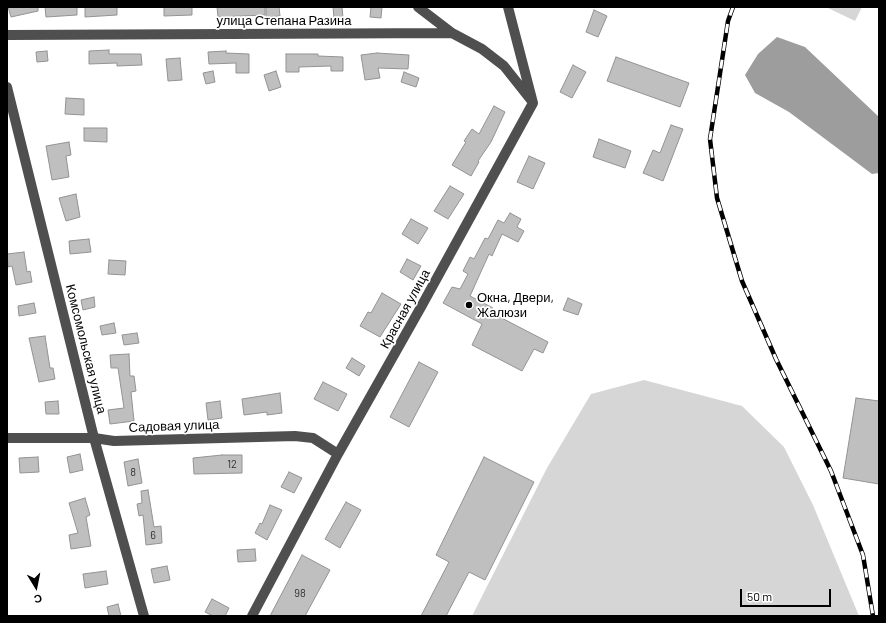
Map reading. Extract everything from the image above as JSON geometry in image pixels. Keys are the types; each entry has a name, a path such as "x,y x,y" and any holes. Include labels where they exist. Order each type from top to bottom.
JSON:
{"street":[{"path":"418,7 452,33"},
{"path":"508,7 533,103"},
{"name":"улица Степана Разина","path":"7,35 452,33 482,49 504,66 533,103"},
{"name":"Комсомольская улица","path":"7,88 94,438 144,616"},
{"name":"Красная улица","path":"252,616 338,454 425,300 533,103"},
{"name":"Садовая улица","path":"7,438 94,438 114,441 295,436 313,438 338,454"}],"shaded area":[{"path":"826,7 862,7 855,21"},
{"path":"777,37 805,47 879,117 879,173 872,174 789,112 755,93 745,75 758,54"},
{"path":"644,380 742,406 784,447 813,505 859,616 472,616 547,468 591,394"}],"building":[{"path":"8,7 38,7 38,11 11,17"},
{"path":"45,7 77,7 77,15 46,17"},
{"path":"85,7 117,7 117,15 85,17"},
{"path":"164,7 192,7 192,15 164,16"},
{"path":"217,7 265,7 265,15 218,17"},
{"path":"266,7 279,7 280,16 266,17"},
{"path":"333,7 342,7 343,18 334,18"},
{"path":"371,7 382,7 381,18 370,17"},
{"path":"594,10 607,16 598,37 586,32"},
{"path":"109,50 109,54 141,54 142,65 117,66 117,63 89,64 89,51"},
{"path":"47,51 48,61 37,62 36,52"},
{"path":"226,51 226,53 249,54 249,73 236,73 236,63 209,64 208,52"},
{"path":"377,53 409,55 408,69 378,68 380,78 365,80 361,55"},
{"path":"286,54 318,54 318,56 343,57 343,71 331,71 331,66 299,67 299,72 286,72"},
{"path":"616,57 689,83 680,107 607,81"},
{"path":"180,58 182,80 168,81 166,59"},
{"path":"573,65 586,72 572,98 560,92"},
{"path":"213,71 215,82 206,84 203,73"},
{"path":"276,71 281,87 269,91 264,75"},
{"path":"404,72 419,78 416,87 401,82"},
{"path":"66,98 84,99 84,115 65,114"},
{"path":"494,106 505,112 491,142 478,161 479,162 471,176 452,165 472,129 479,134"},
{"path":"671,125 683,129 663,181 643,173 653,150 660,153"},
{"path":"84,128 107,128 107,142 84,141"},
{"path":"599,139 631,151 625,168 593,157"},
{"path":"69,142 71,155 66,156 69,177 52,180 46,146"},
{"path":"529,156 545,163 533,189 517,182"},
{"path":"450,186 464,194 448,219 434,211"},
{"path":"76,194 80,217 66,221 59,198"},
{"path":"510,213 521,219 517,227 524,231 518,242 502,234 492,256 489,254 470,296 493,308 490,312 548,342 543,353 534,349 522,371 472,345 482,324 443,303 452,287 460,289 468,274 463,271 470,257 474,259 485,238 488,239 498,220 504,223"},
{"path":"411,219 428,228 418,244 402,234"},
{"path":"89,239 91,252 70,254 69,241"},
{"path":"24,252 27,272 30,271 32,282 16,285 12,266 8,267 7,254"},
{"path":"407,259 421,266 413,280 400,272"},
{"path":"109,260 126,261 125,275 108,274"},
{"path":"382,293 401,304 380,337 360,326 368,312 371,313"},
{"path":"94,297 95,307 83,310 81,300"},
{"path":"568,298 582,304 578,315 563,310"},
{"path":"34,303 36,313 19,316 18,306"},
{"path":"114,323 116,333 102,335 100,326"},
{"path":"137,333 139,343 124,345 122,335"},
{"path":"45,336 50,368 53,368 55,379 39,382 29,338"},
{"path":"129,354 130,376 134,376 136,391 131,392 134,421 110,424 108,410 124,408 118,368 111,368 110,355"},
{"path":"352,358 365,366 359,376 346,368"},
{"path":"419,362 438,372 409,427 390,417"},
{"path":"323,382 347,394 338,411 314,399"},
{"path":"280,393 282,413 267,415 267,412 244,415 242,399"},
{"path":"856,398 879,401 879,484 843,478"},
{"path":"58,401 59,414 46,414 45,402"},
{"path":"220,401 222,418 208,420 206,403"},
{"path":"80,454 83,470 70,473 67,457"},
{"path":"222,455 242,455 242,473 194,474 193,458"},
{"path":"38,457 39,472 20,473 19,458"},
{"path":"484,457 534,482 485,580 469,572 446,616 421,616 449,562 436,555"},
{"path":"138,459 142,483 128,486 124,462"},
{"path":"289,472 302,478 294,493 281,487"},
{"path":"148,490 154,527 161,526 162,543 146,545 143,515 139,516 137,504 142,503 141,491"},
{"path":"85,498 90,515 86,517 91,546 71,549 69,535 78,533 69,503"},
{"path":"346,502 361,510 340,548 325,539"},
{"path":"270,505 282,510 267,540 255,533 260,523 262,524"},
{"path":"255,549 256,561 238,562 237,550"},
{"path":"302,555 330,570 305,616 270,616"},
{"path":"167,566 170,580 154,583 151,569"},
{"path":"106,571 108,584 85,588 83,574"},
{"path":"212,599 229,608 225,616 213,616 205,612"},
{"path":"118,604 121,616 109,616 107,607"}],"railway":[{"path":"733,7 728,21 710,139 717,198 742,281 776,359 831,471 863,555 873,616"}],"place":[{"name":"Окна, Двери, Жалюзи","path":"469,305"}]}
